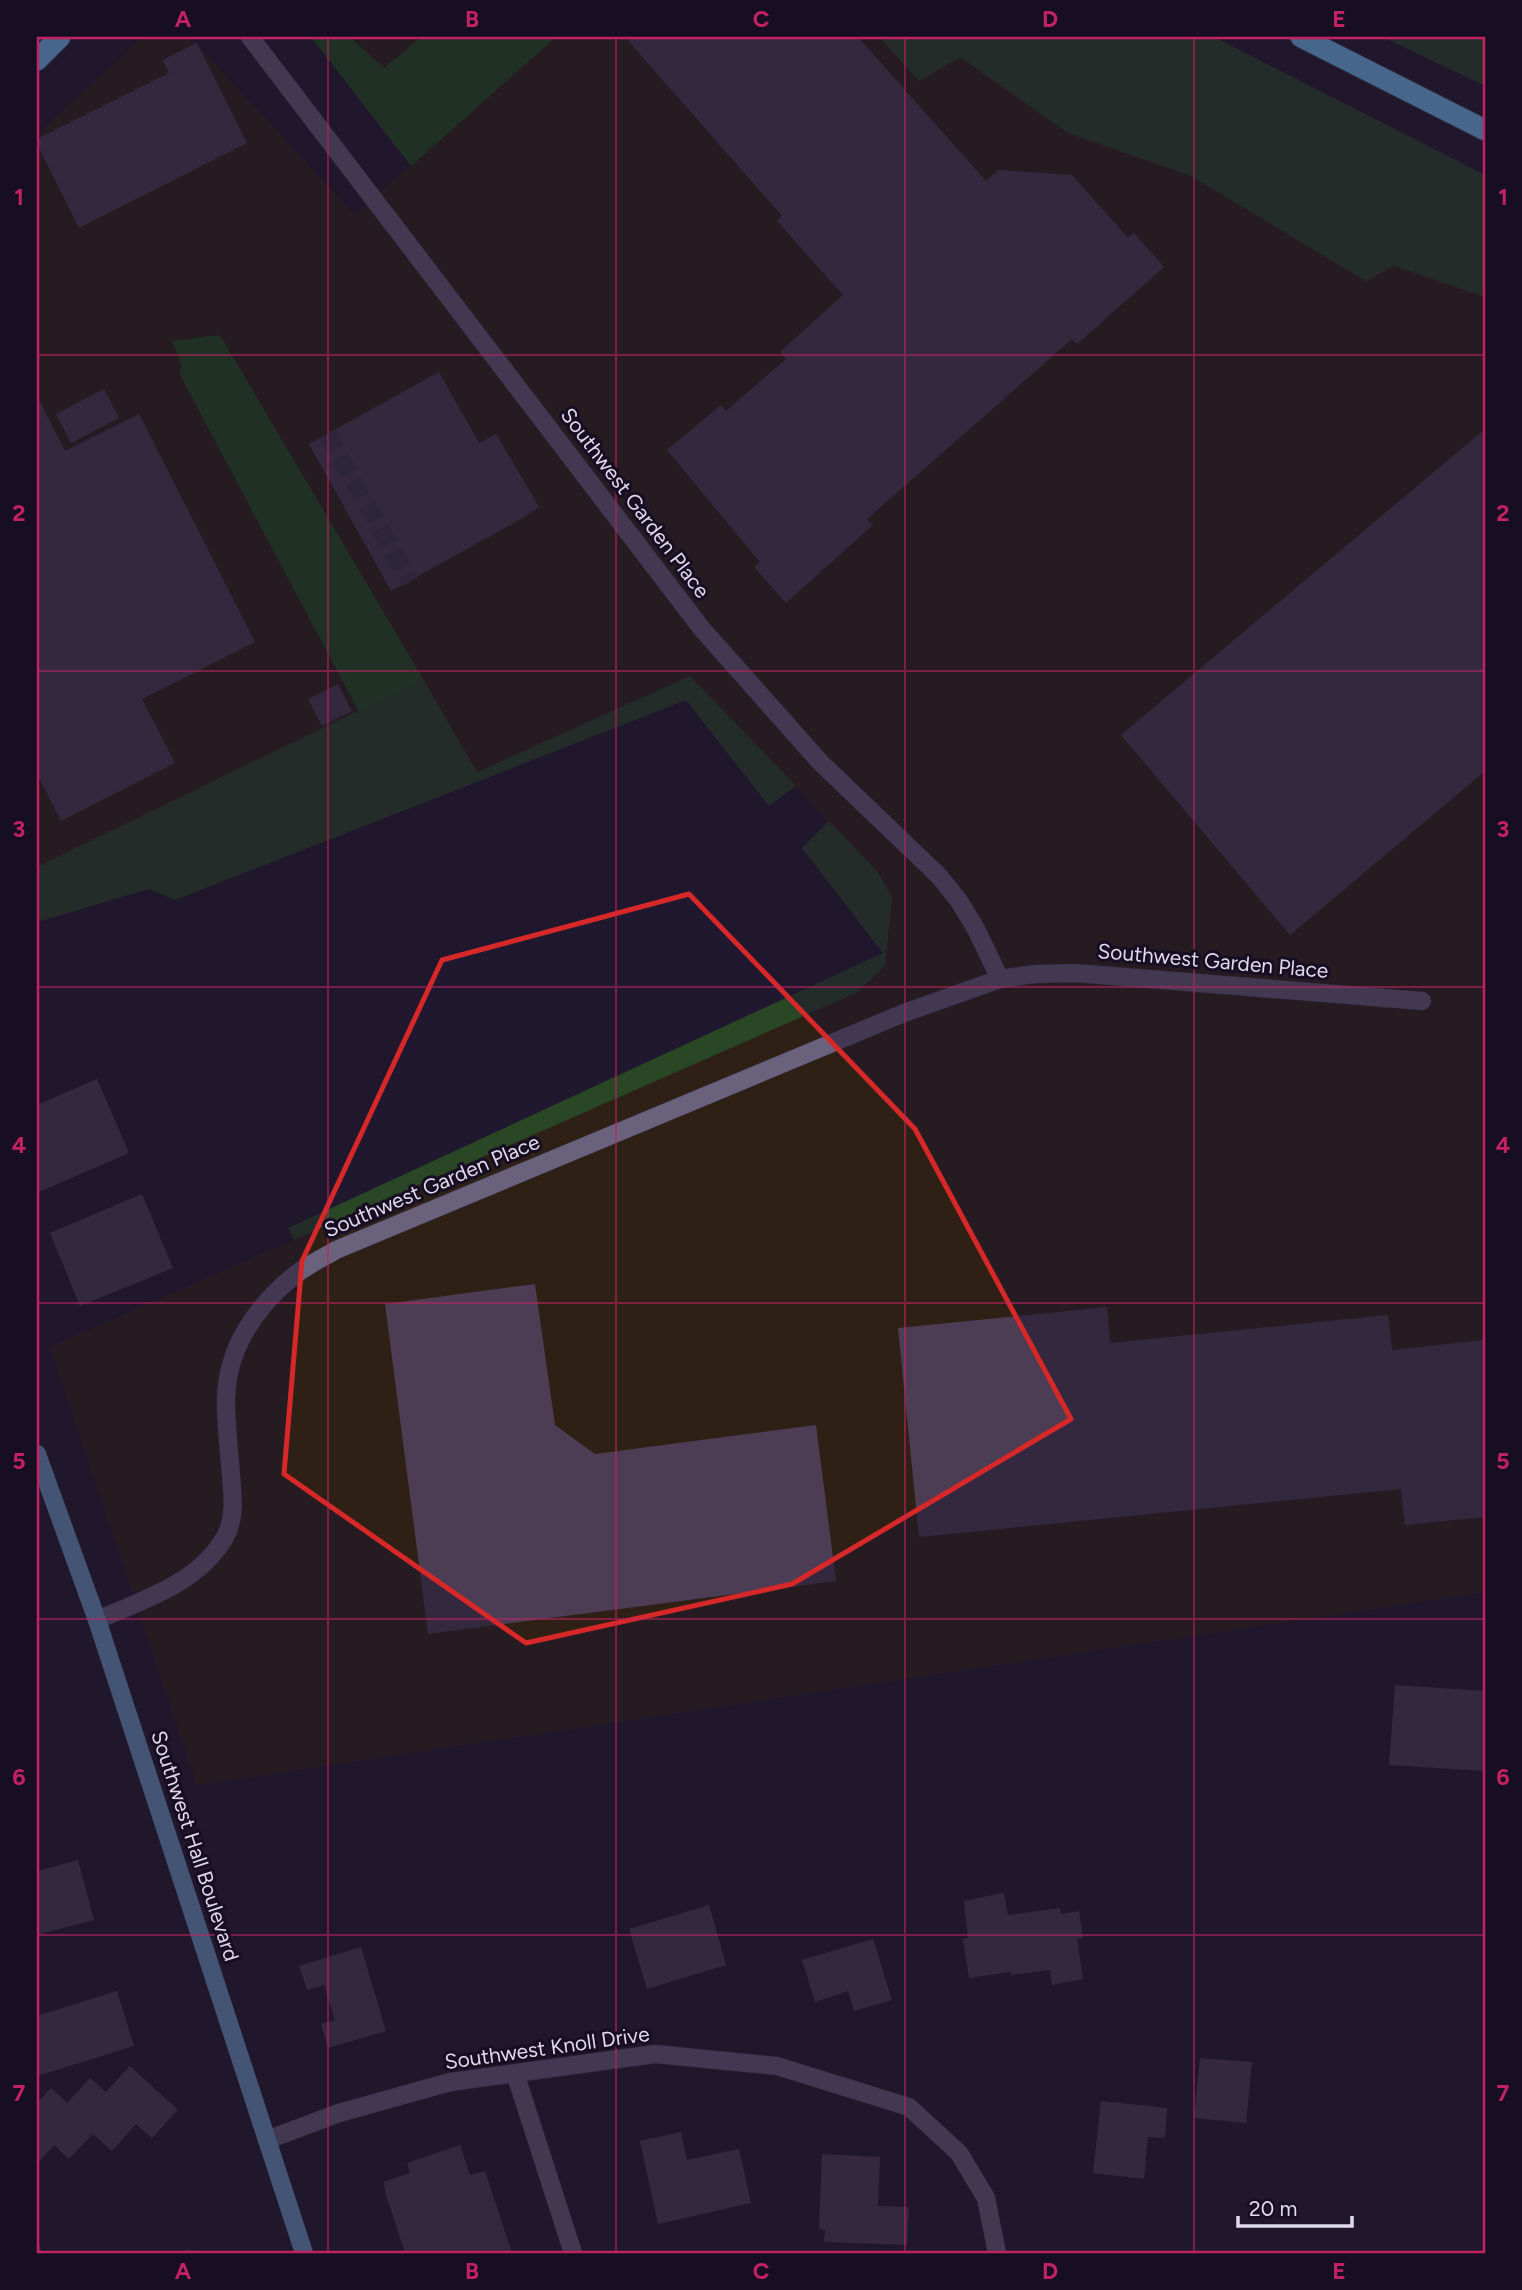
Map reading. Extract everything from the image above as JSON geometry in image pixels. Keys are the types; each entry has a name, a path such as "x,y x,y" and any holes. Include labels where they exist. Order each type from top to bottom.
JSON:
{"highway":[{"path":"37,60 60,37"},
{"path":"1301,37 1485,130"}],"main road":[{"name":"Southwest Hall Boulevard","path":"37,1454 97,1620 304,2253"}],"street":[{"name":"Southwest Garden Place","path":"250,37 702,629 820,761 939,876 976,929 1000,979"},
{"name":"Southwest Garden Place","path":"97,1620 163,1591 202,1567 223,1541 234,1513 226,1400 229,1366 242,1336 265,1302 297,1274 336,1250 904,1013 1000,979 1035,974 1075,973 1422,1001"},
{"name":"Southwest Knoll Drive","path":"267,2140 339,2113 450,2082 655,2054 777,2066 909,2107 959,2153 986,2197 997,2253"},
{"path":"515,2073 573,2253"}],"highlighted area":[{"path":"689,894 915,1129 1071,1419 792,1584 526,1643 284,1474 302,1261 442,960"}],"shaded area":[{"path":"142,37 190,37 355,215 556,37 1027,37 1485,236 1485,1592 197,1785 50,1347 856,993 885,966 892,897 876,871 690,676 477,772 220,335 181,364 180,375 359,712 37,867 37,135"},
{"path":"350,37 421,37 384,68"}],"green space":[{"path":"311,37 350,37 384,68 421,37 556,37 411,166"},
{"path":"879,37 1214,37 1485,175 1485,297 1394,266 1366,281 1191,176 1068,133 960,57 919,81"},
{"path":"1383,37 1485,37 1485,86"},
{"path":"220,335 423,679 359,712 180,375 181,364 172,341"},
{"path":"690,676 796,786 769,806 686,700 175,900 149,889 37,922 37,867 423,679 477,772"},
{"path":"829,821 877,871 892,897 885,966 856,993 294,1240 288,1228 883,953 802,848"}],"building":[{"path":"625,37 858,37 986,181 998,170 1072,175 1128,238 1134,233 1164,267 1077,344 1072,339 867,519 873,525 786,603 754,567 760,562 667,450 721,405 726,411 786,359 780,352 843,295 777,221 782,216"},
{"path":"197,43 247,143 79,228 37,144 37,139 169,73 162,60"},
{"path":"439,372 479,443 496,434 539,507 391,591 309,444"},
{"path":"104,389 119,418 71,443 56,414"},
{"path":"37,396 65,451 139,414 255,642 142,699 175,763 61,821 37,774"},
{"path":"1485,429 1485,771 1290,935 1121,735"},
{"path":"338,684 352,711 322,726 308,699"},
{"path":"97,1079 129,1153 37,1193 37,1105"},
{"path":"142,1194 173,1268 80,1306 50,1233"},
{"path":"535,1284 555,1425 595,1454 816,1425 836,1581 428,1634 385,1304"},
{"path":"1107,1307 1110,1343 1388,1315 1392,1350 1485,1340 1485,1517 1405,1525 1401,1489 919,1537 898,1328"},
{"path":"1395,1685 1485,1691 1485,1771 1389,1765"},
{"path":"78,1860 94,1920 37,1935 37,1871"},
{"path":"1004,1893 1008,1915 1060,1908 1061,1914 1079,1911 1083,1938 1077,1939 1083,1979 1052,1985 1050,1970 969,1978 963,1939 968,1938 964,1901"},
{"path":"709,1905 726,1965 647,1989 629,1929"},
{"path":"873,1939 892,2000 854,2011 848,1991 815,2002 802,1960"},
{"path":"361,1947 386,2031 328,2048 321,2024 335,2020 324,1985 307,1990 299,1966"},
{"path":"117,1991 134,2046 37,2076 37,2016"},
{"path":"1200,2058 1252,2062 1246,2123 1194,2118"},
{"path":"130,2066 178,2110 152,2138 136,2124 112,2151 93,2134 69,2159 54,2145 37,2164 37,2103 51,2088 67,2103 90,2078 106,2092"},
{"path":"1101,2101 1167,2108 1165,2138 1148,2137 1144,2179 1093,2173"},
{"path":"681,2132 687,2160 739,2149 751,2203 658,2224 640,2141"},
{"path":"460,2145 470,2175 485,2171 512,2253 405,2253 384,2182 410,2173 407,2163"},
{"path":"822,2154 880,2157 878,2206 909,2207 907,2245 824,2242 825,2230 819,2229"},
{"path":"37,2238 42,2253 37,2253"},
{"path":"185,2249 201,2252 201,2253 184,2253"}],"tunnel":[{"path":"327,434 410,582"}]}
